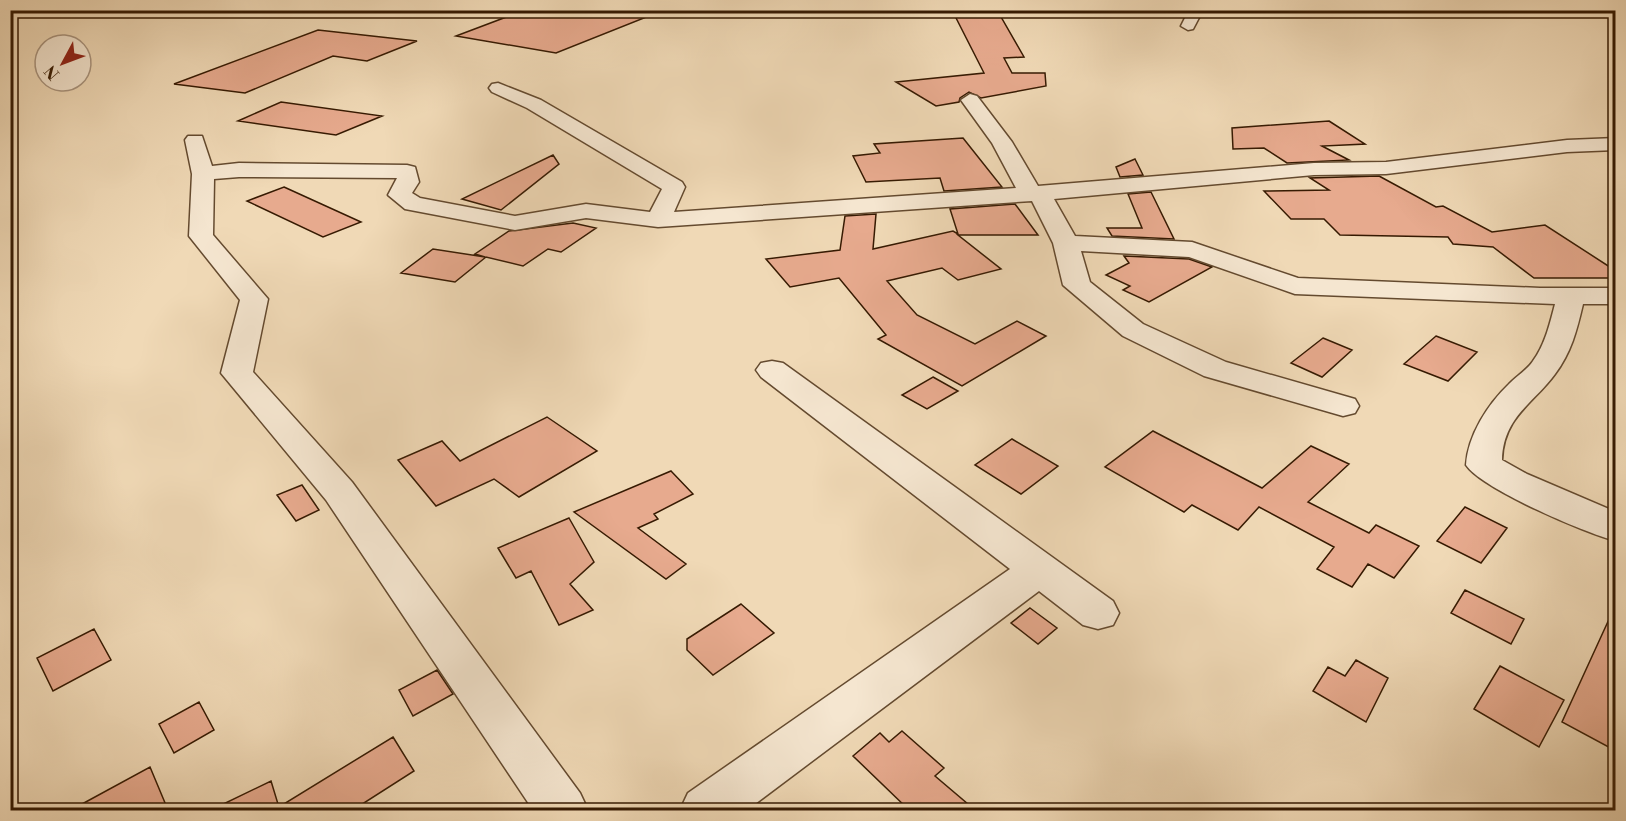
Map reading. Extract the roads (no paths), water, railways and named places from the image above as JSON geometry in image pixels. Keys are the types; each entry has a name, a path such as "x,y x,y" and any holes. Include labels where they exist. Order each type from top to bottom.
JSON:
{"street":[{"path":"1188,26 1196,10"},
{"path":"498,88 534,104 674,188 658,219"},
{"path":"970,100 1002,142 1066,243 1077,285 1134,330 1215,369 1343,406"},
{"path":"195,140 203,174 201,236 254,299 237,373 339,491 562,810"},
{"path":"203,174 239,170 407,172 408,182 399,195 413,204 515,222 586,211 658,219 1035,194 1314,169 1396,167 1567,146 1616,144"},
{"path":"1066,243 1192,250 1295,286 1540,296 1570,294 1616,296"},
{"path":"1570,294 1553,350 1544,368 1518,393 1503,416 1483,453 1484,465 1514,483 1616,528"},
{"path":"772,370 1098,613"},
{"path":"706,810 1039,569"}]}
